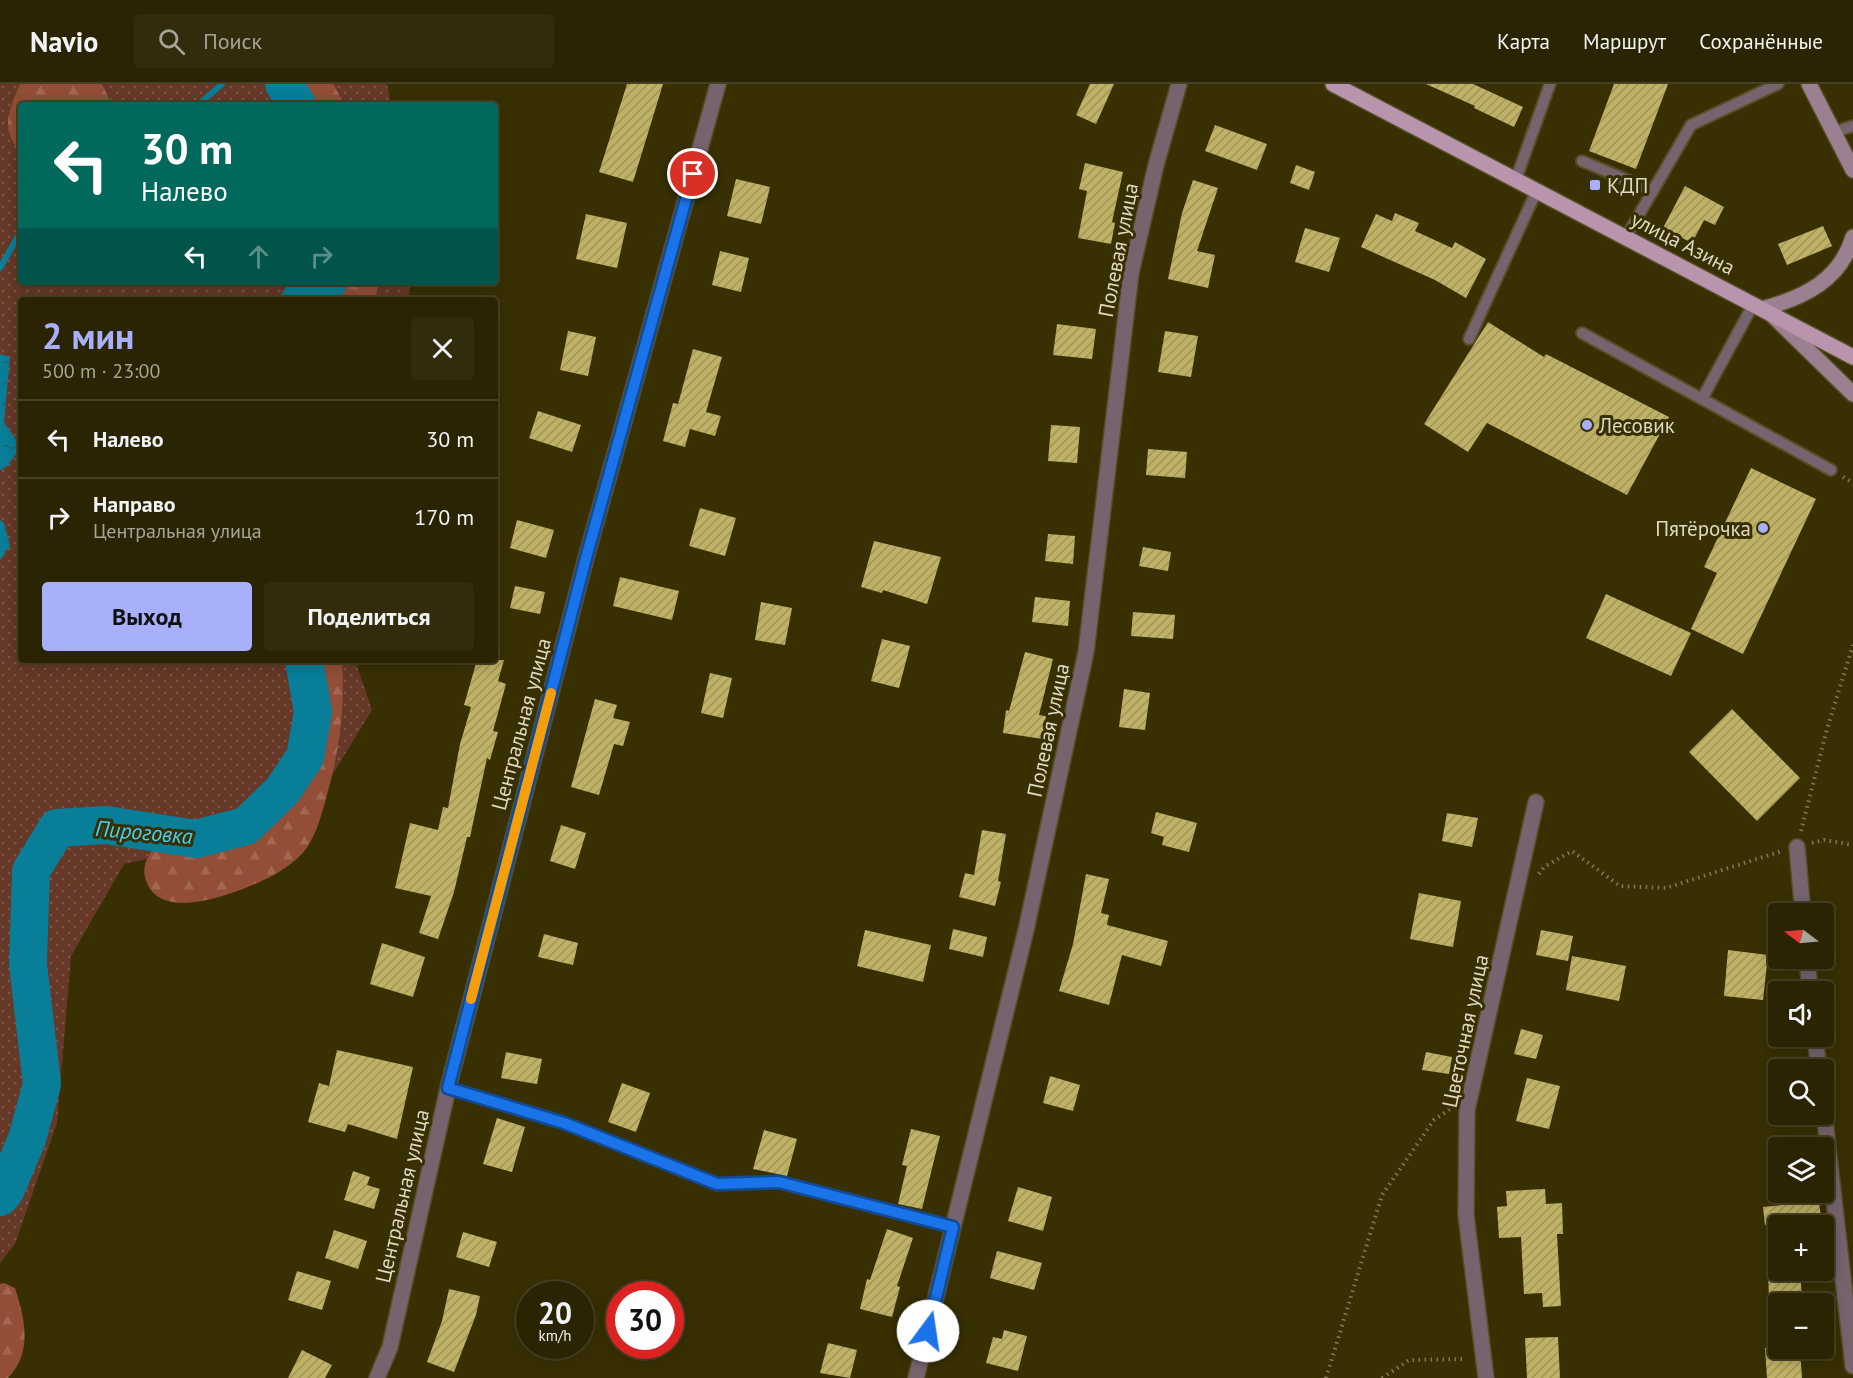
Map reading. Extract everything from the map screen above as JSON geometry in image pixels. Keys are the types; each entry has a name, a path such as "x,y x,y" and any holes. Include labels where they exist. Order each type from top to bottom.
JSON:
{"main road":[{"name":"улица Азина","path":"1333,84 1760,306 1853,357"},
{"path":"1809,84 1853,170"},
{"path":"1760,306 1799,299 1828,278 1849,250 1853,237"},
{"path":"1760,306 1853,394"}],"street":[{"name":"Центральная улица","path":"377,1378 390,1347 448,1088 586,558 718,84"},
{"name":"Полевая улица","path":"916,1378 1026,930 1086,652 1131,273 1156,165 1179,84"},
{"name":"Цветочная улица","path":"1485,1372 1466,1215 1467,1110 1536,802"},
{"path":"1797,847 1802,903"},
{"path":"1825,1125 1853,1366"}],"lane":[{"path":"1516,179 1551,84"},
{"path":"1626,237 1691,125 1778,84"},
{"path":"1834,132 1853,126"},
{"path":"1582,160 1653,191"},
{"path":"1469,339 1537,190"},
{"path":"1703,398 1760,306"},
{"path":"1582,333 1831,470"},
{"path":"448,1088 564,1123 717,1184 779,1182 953,1227"}],"path":[{"path":"1797,847 1827,729 1853,645"},
{"path":"1517,887 1530,886 1544,867 1572,851 1620,886 1666,888 1824,840 1853,845"},
{"path":"1326,1378 1382,1195 1434,1120 1472,1093"},
{"path":"1382,1378 1409,1360 1463,1358 1485,1372"}],"shaded area":[{"path":"0,84 387,84 390,102 18,102 18,285 410,285 408,297 18,297 18,663 356,663 372,710 301,826 124,864 71,956 57,1123 15,1244 0,1263"}],"green space":[{"path":"20,84 102,84 111,102 18,102 18,149 8,128 12,104"},
{"path":"280,84 333,84 343,102 282,102"},
{"path":"328,285 378,285 376,297 326,297"},
{"path":"318,663 342,663 342,712 335,761 321,816 306,849 282,870 254,885 220,897 184,903 168,901 156,895 147,883 145,865 153,849 169,832 178,829 187,830 225,841 240,840 258,828 284,795 296,777 312,743 316,725"},
{"path":"4,1283 15,1288 22,1311 25,1335 21,1357 16,1368 8,1378 0,1378 0,1284"}],"water":[{"path":"0,354 10,357 4,422 18,443 18,451 6,468 0,470"},
{"path":"0,520 4,523 10,546 0,560"}],"building":[{"path":"627,84 663,84 633,182 599,172"},
{"path":"1090,84 1114,84 1096,124 1076,115"},
{"path":"1426,84 1473,84 1523,107 1514,127"},
{"path":"1614,84 1668,84 1636,169 1589,151"},
{"path":"1215,125 1267,144 1257,170 1205,151"},
{"path":"1085,163 1123,172 1112,222 1115,223 1111,244 1078,238 1087,191 1079,189"},
{"path":"1296,165 1315,172 1309,190 1290,183"},
{"path":"736,179 770,187 761,224 727,216"},
{"path":"1193,180 1218,188 1197,251 1215,255 1208,288 1168,279 1182,213"},
{"path":"1685,186 1724,207 1715,225 1704,220 1692,243 1663,228"},
{"path":"1395,213 1419,223 1415,231 1452,248 1455,242 1486,259 1466,298 1435,280 1361,247 1376,214 1392,221"},
{"path":"586,214 627,223 617,268 576,259"},
{"path":"1823,226 1832,246 1787,265 1778,244"},
{"path":"1305,228 1340,238 1329,272 1295,262"},
{"path":"720,251 749,258 741,292 712,285"},
{"path":"1488,322 1544,357 1546,354 1669,417 1627,495 1487,423 1468,452 1424,424"},
{"path":"1057,324 1096,329 1092,359 1053,355"},
{"path":"568,331 596,337 588,376 560,370"},
{"path":"1165,331 1198,336 1191,377 1158,372"},
{"path":"693,349 722,357 706,412 721,416 715,436 690,429 685,447 663,441 673,403 678,404"},
{"path":"538,411 581,425 572,452 529,438"},
{"path":"1051,425 1080,427 1077,463 1048,461"},
{"path":"1148,449 1187,452 1185,478 1146,475"},
{"path":"1751,468 1816,499 1743,654 1691,629 1717,573 1704,567"},
{"path":"700,508 736,518 725,556 689,546"},
{"path":"517,520 554,530 546,558 510,548"},
{"path":"1048,534 1075,536 1073,564 1045,561"},
{"path":"874,541 941,557 927,604 883,590 882,593 861,587"},
{"path":"1143,547 1171,552 1168,571 1139,566"},
{"path":"620,577 679,591 672,620 613,606"},
{"path":"515,586 545,592 540,614 510,608"},
{"path":"1606,594 1691,633 1671,676 1586,638"},
{"path":"1035,597 1070,601 1068,626 1032,622"},
{"path":"761,602 792,608 785,645 755,640"},
{"path":"1133,612 1175,615 1173,639 1131,636"},
{"path":"882,639 910,646 899,688 871,681"},
{"path":"1025,652 1053,659 1039,715 1046,716 1043,739 1003,733 1006,710 1009,711"},
{"path":"498,660 504,660 498,681 506,684 493,731 498,732 490,760 487,758 470,837 467,837 454,892 438,939 419,933 431,896 395,888 410,823 438,830 443,807 448,808 460,744 471,707 464,705 476,663 498,663"},
{"path":"710,673 732,678 723,718 701,713"},
{"path":"1124,689 1150,693 1145,730 1119,727"},
{"path":"595,699 617,705 613,718 630,722 623,746 614,744 599,795 571,787"},
{"path":"1732,709 1800,778 1757,821 1689,752"},
{"path":"1156,812 1197,823 1189,852 1162,845 1164,837 1151,833"},
{"path":"1447,813 1478,818 1472,847 1442,841"},
{"path":"561,825 586,833 575,869 550,861"},
{"path":"982,830 1006,834 998,881 1001,882 995,906 959,897 965,873 974,875"},
{"path":"1086,874 1109,879 1101,913 1109,915 1107,925 1168,941 1161,966 1122,955 1109,1005 1059,991 1073,944"},
{"path":"1419,893 1461,901 1453,947 1410,939"},
{"path":"953,929 987,937 983,957 949,949"},
{"path":"865,930 931,945 923,982 857,966"},
{"path":"1541,930 1573,936 1568,961 1536,955"},
{"path":"544,934 578,943 573,965 538,957"},
{"path":"382,943 425,957 413,997 370,984"},
{"path":"1728,950 1768,955 1763,1000 1724,996"},
{"path":"1572,956 1626,966 1619,1001 1566,990"},
{"path":"1521,1029 1543,1035 1536,1059 1514,1054"},
{"path":"337,1050 413,1067 397,1139 348,1124 345,1132 308,1122 319,1083 329,1086"},
{"path":"506,1052 542,1059 537,1084 501,1078"},
{"path":"1426,1052 1452,1057 1449,1074 1422,1070"},
{"path":"1050,1076 1080,1085 1073,1111 1043,1103"},
{"path":"1527,1078 1560,1086 1549,1129 1516,1121"},
{"path":"622,1083 650,1093 636,1132 608,1122"},
{"path":"497,1118 525,1127 512,1172 483,1164"},
{"path":"911,1129 940,1136 922,1209 898,1204 907,1166 902,1165"},
{"path":"764,1130 797,1139 787,1176 753,1169"},
{"path":"353,1171 370,1177 367,1185 380,1189 374,1209 344,1200"},
{"path":"1018,1187 1052,1197 1043,1231 1008,1221"},
{"path":"1545,1189 1546,1204 1562,1203 1563,1234 1557,1234 1561,1306 1543,1307 1542,1293 1524,1294 1521,1237 1499,1238 1497,1207 1507,1206 1506,1191"},
{"path":"1819,1203 1821,1215 1768,1215 1768,1225 1765,1225 1763,1207"},
{"path":"887,1229 913,1238 897,1286 900,1287 892,1317 860,1309 867,1279 870,1280"},
{"path":"334,1230 367,1241 358,1269 325,1258"},
{"path":"463,1232 497,1242 489,1267 456,1257"},
{"path":"997,1251 1042,1263 1034,1290 990,1278"},
{"path":"297,1271 331,1281 322,1310 288,1300"},
{"path":"1768,1281 1801,1281 1802,1293 1769,1293"},
{"path":"449,1289 480,1296 476,1315 454,1372 427,1362 442,1321"},
{"path":"1004,1330 1027,1336 1018,1371 986,1363 993,1337 1002,1339"},
{"path":"1558,1337 1560,1378 1527,1378 1525,1338"},
{"path":"828,1343 857,1350 850,1378 820,1373"},
{"path":"1765,1348 1768,1348 1768,1359 1801,1359 1802,1378 1767,1378"},
{"path":"302,1350 332,1365 325,1378 288,1378"}],"waterway":[{"path":"201,102 222,84"},
{"name":"Пироговка","path":"284,84 295,102"},
{"path":"0,268 18,236"},
{"name":"Пироговка","path":"305,297 323,285"},
{"name":"Пироговка","path":"0,1197 5,1191 27,1139 42,1084 28,964 31,871 57,828 106,825 196,839 246,826 282,791 305,757 313,712 305,663"}],"slow traffic":[{"path":"471,999 551,693"}],"place":[{"name":"КДП","path":"1595,185"},
{"name":"Лесовик","path":"1587,425"},
{"name":"Пятёрочка","path":"1763,528"}],"route":[{"path":"693,174 586,558 448,1088 564,1123 717,1184 747,1181 779,1182 953,1227 928,1331"}]}
